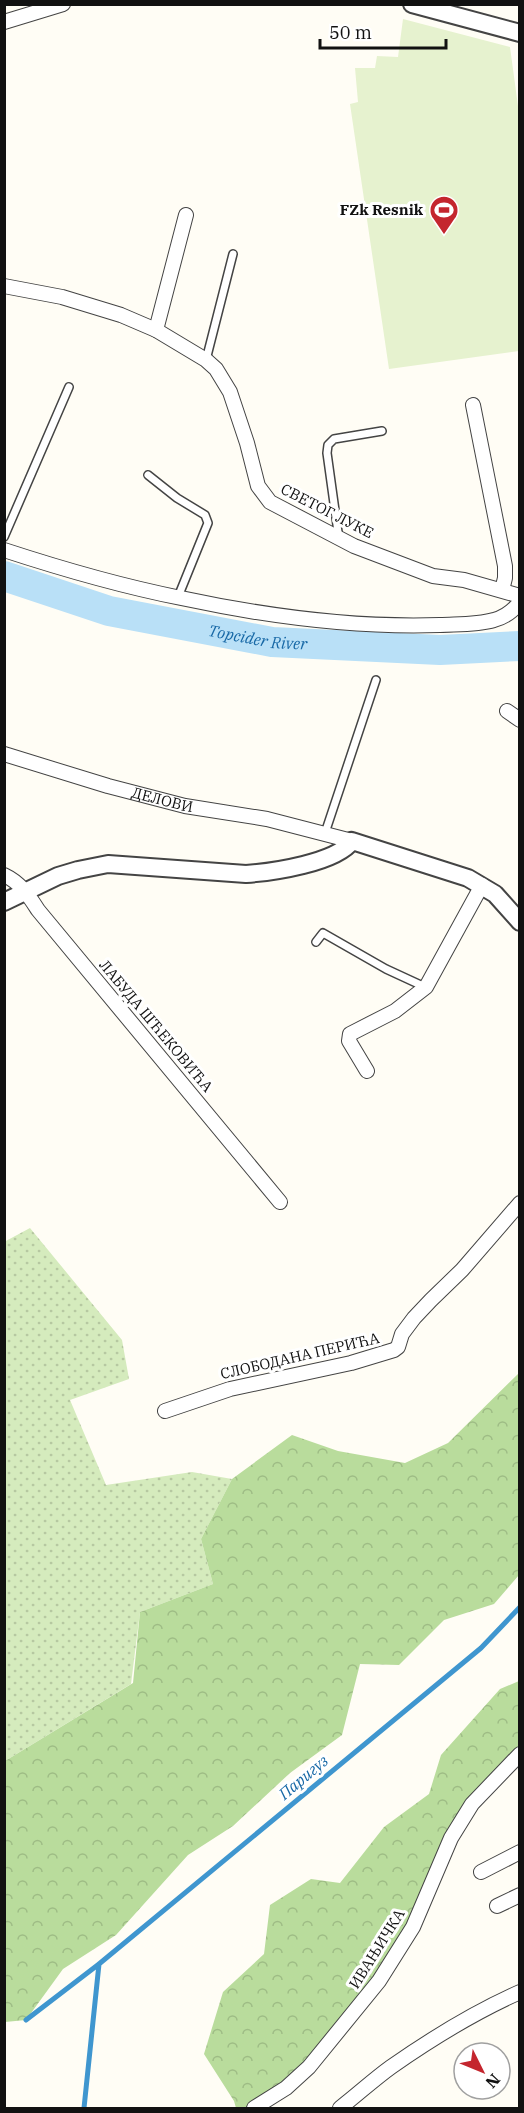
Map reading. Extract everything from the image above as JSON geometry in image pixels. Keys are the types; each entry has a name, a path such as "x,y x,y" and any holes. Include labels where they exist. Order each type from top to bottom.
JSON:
{"street":[{"path":"4,22 63,4"},
{"path":"412,4 519,33"},
{"path":"156,330 186,215"},
{"name":"СВЕТОГ ЛУКЕ","path":"4,286 62,297 121,315 156,330 206,360 216,369 230,392 258,486 270,502 354,546 433,576 464,580 519,596"},
{"path":"473,405 505,566 502,590"},
{"path":"4,550 58,568 178,597 290,616 423,625 477,624 496,620 510,613 519,602"},
{"path":"507,711 519,720"},
{"name":"ДЕЛОВИ","path":"4,754 108,786 174,803 267,819 325,833 443,868 482,885 495,894 519,922"},
{"path":"4,902 78,870 108,864 258,873 329,856 345,848 352,841"},
{"name":"ЛАБУДА ШЋЕКОВИЋА","path":"4,875 26,891 38,910 280,1202"},
{"path":"367,1071 349,1041 350,1034 395,1011 426,987 482,885"},
{"name":"СЛОБОДАНА ПЕРИЋА","path":"165,1411 230,1389 340,1366 394,1350 398,1347 402,1334 414,1318 462,1270 519,1203"},
{"name":"ИВАЊИЧКА","path":"254,2109 286,2088 309,2067 379,1981 413,1927 451,1838 472,1804 519,1754"},
{"path":"481,1872 519,1852"},
{"path":"497,1906 519,1895"},
{"path":"340,2109 388,2068 500,2000 519,1992"}],"lane":[{"path":"206,360 233,254"},
{"path":"4,537 69,387"},
{"path":"337,537 328,445 334,439 382,431"},
{"path":"148,475 177,498 205,515 208,523 178,597"},
{"path":"325,833 376,680"},
{"path":"316,942 323,933 386,969 426,987"}],"green space":[{"name":"FZk Resnik","path":"403,19 510,47 520,121 519,351 389,369 350,104 358,102 355,68 375,68 377,56 398,57"},
{"path":"30,1228 122,1340 129,1379 70,1400 106,1485 192,1472 232,1479 201,1539 213,1584 140,1612 131,1684 5,1761 4,1242"},
{"path":"519,1373 519,1575 494,1604 444,1620 399,1665 360,1664 342,1735 290,1773 233,1826 188,1855 116,1935 63,1969 26,2020 5,2022 5,1761 133,1683 140,1612 213,1584 201,1539 232,1479 292,1435 338,1451 405,1463 448,1443"},
{"path":"519,1681 519,1754 472,1804 379,1981 265,2108 236,2108 234,2101 204,2054 223,1992 264,1954 270,1905 311,1879 340,1883 384,1827 429,1794 441,1755 500,1689"}],"waterway":[{"name":"Topcider River","path":"4,576 109,611 272,642 440,650 520,646"},
{"name":"Паригуз","path":"26,2020 99,1964 481,1648 520,1607"},
{"name":"Паригуз","path":"84,2108 99,1964"}],"place":[{"name":"FZk Resnik","path":"444,236"}]}
